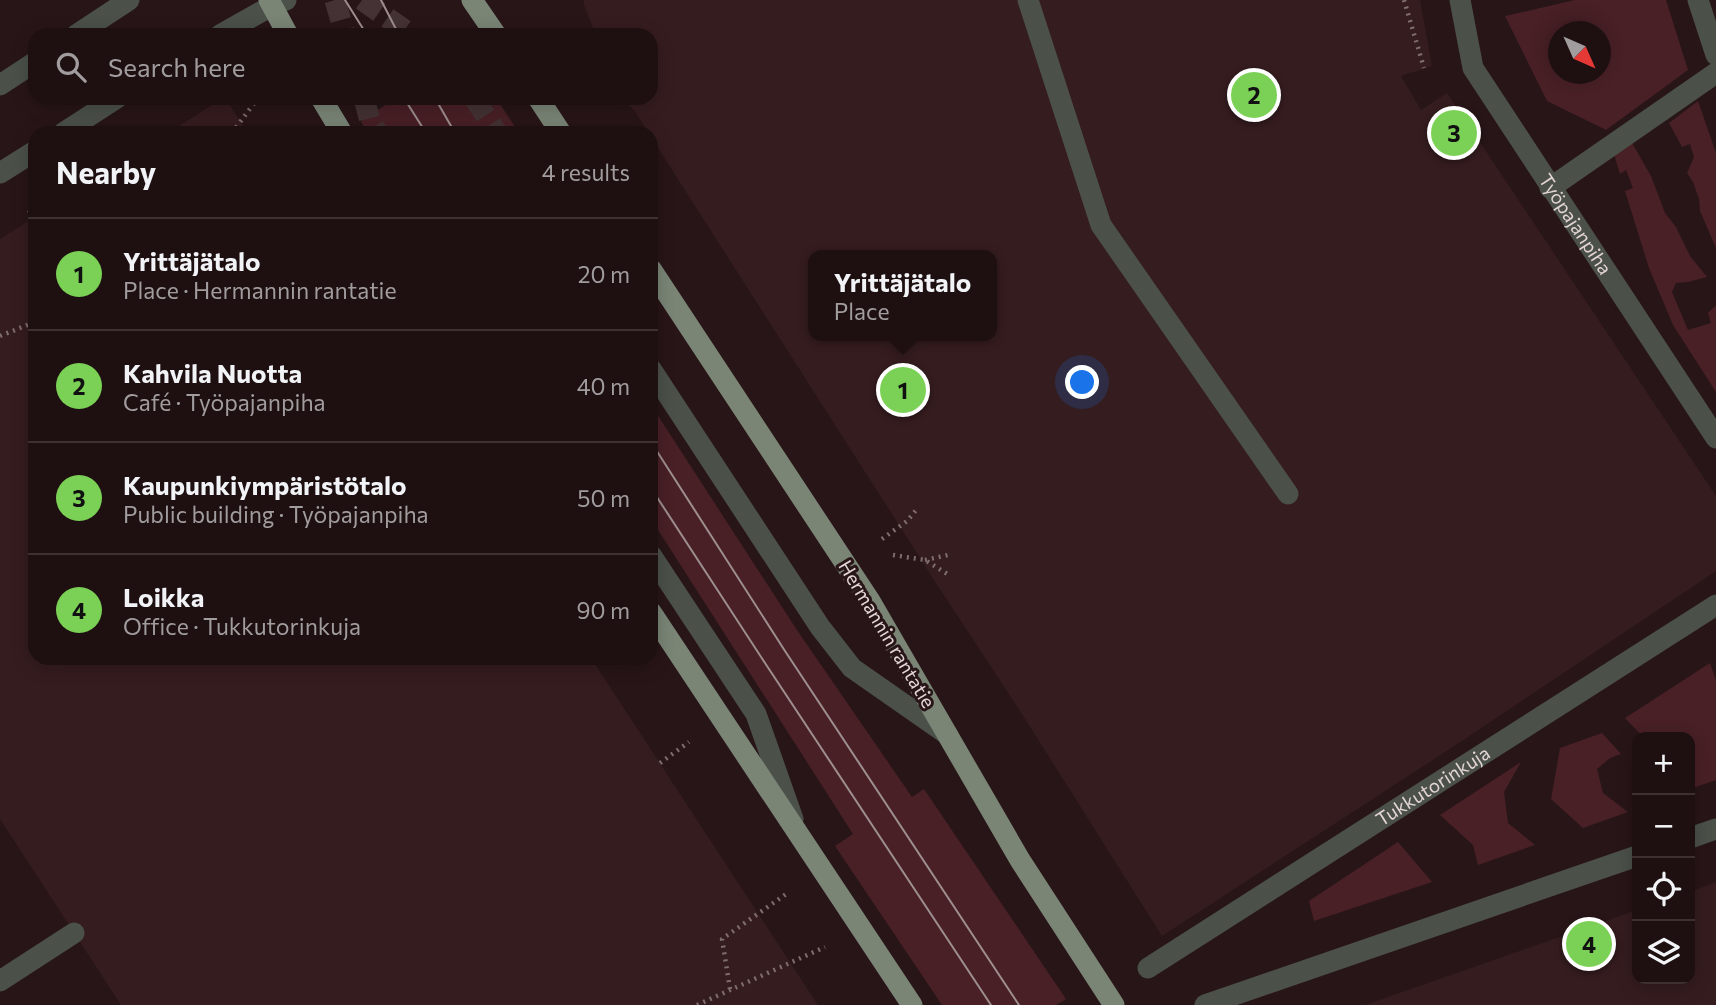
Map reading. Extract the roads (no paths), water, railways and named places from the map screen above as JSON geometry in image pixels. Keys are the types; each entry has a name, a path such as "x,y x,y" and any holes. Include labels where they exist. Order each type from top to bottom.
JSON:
{"main road":[{"path":"472,0 491,28"},
{"path":"276,2 285,28"},
{"path":"325,105 338,126"},
{"path":"543,105 556,126"},
{"name":"Hermannin rantatie","path":"658,281 870,601 1020,860 1114,1005"},
{"path":"658,623 912,1005"}],"street":[{"path":"86,28 129,0"},
{"path":"1028,0 1101,225 1288,494"},
{"path":"1698,0 1716,55"},
{"name":"Työpajanpiha","path":"1467,1 1473,68 1716,438"},
{"path":"232,28 276,2"},
{"path":"0,85 28,67"},
{"path":"1550,188 1716,73"},
{"path":"74,126 106,105"},
{"path":"0,173 28,155"},
{"path":"658,380 820,627 852,668 948,735"},
{"path":"658,566 756,714 797,833"},
{"name":"Tukkutorinkuja","path":"1148,968 1716,606"},
{"path":"1695,836 1716,829"},
{"path":"1205,1005 1632,858"},
{"path":"0,981 74,933"}],"tunnel":[{"path":"335,0 343,28"},
{"path":"362,0 402,28"},
{"path":"366,105 373,126"},
{"path":"479,105 492,126"}],"tram line":[{"path":"345,0 363,28"},
{"path":"381,0 395,28"},
{"path":"408,105 422,126"},
{"path":"439,105 451,126"},
{"path":"658,453 785,651 1019,1005"},
{"path":"658,499 991,1005"}],"place":[{"name":"Kahvila Nuotta","path":"1254,95"},
{"name":"Kaupunkiympäristötalo","path":"1454,133"},
{"name":"Yrittäjätalo","path":"903,390"},
{"name":"Loikka","path":"1589,944"}]}
